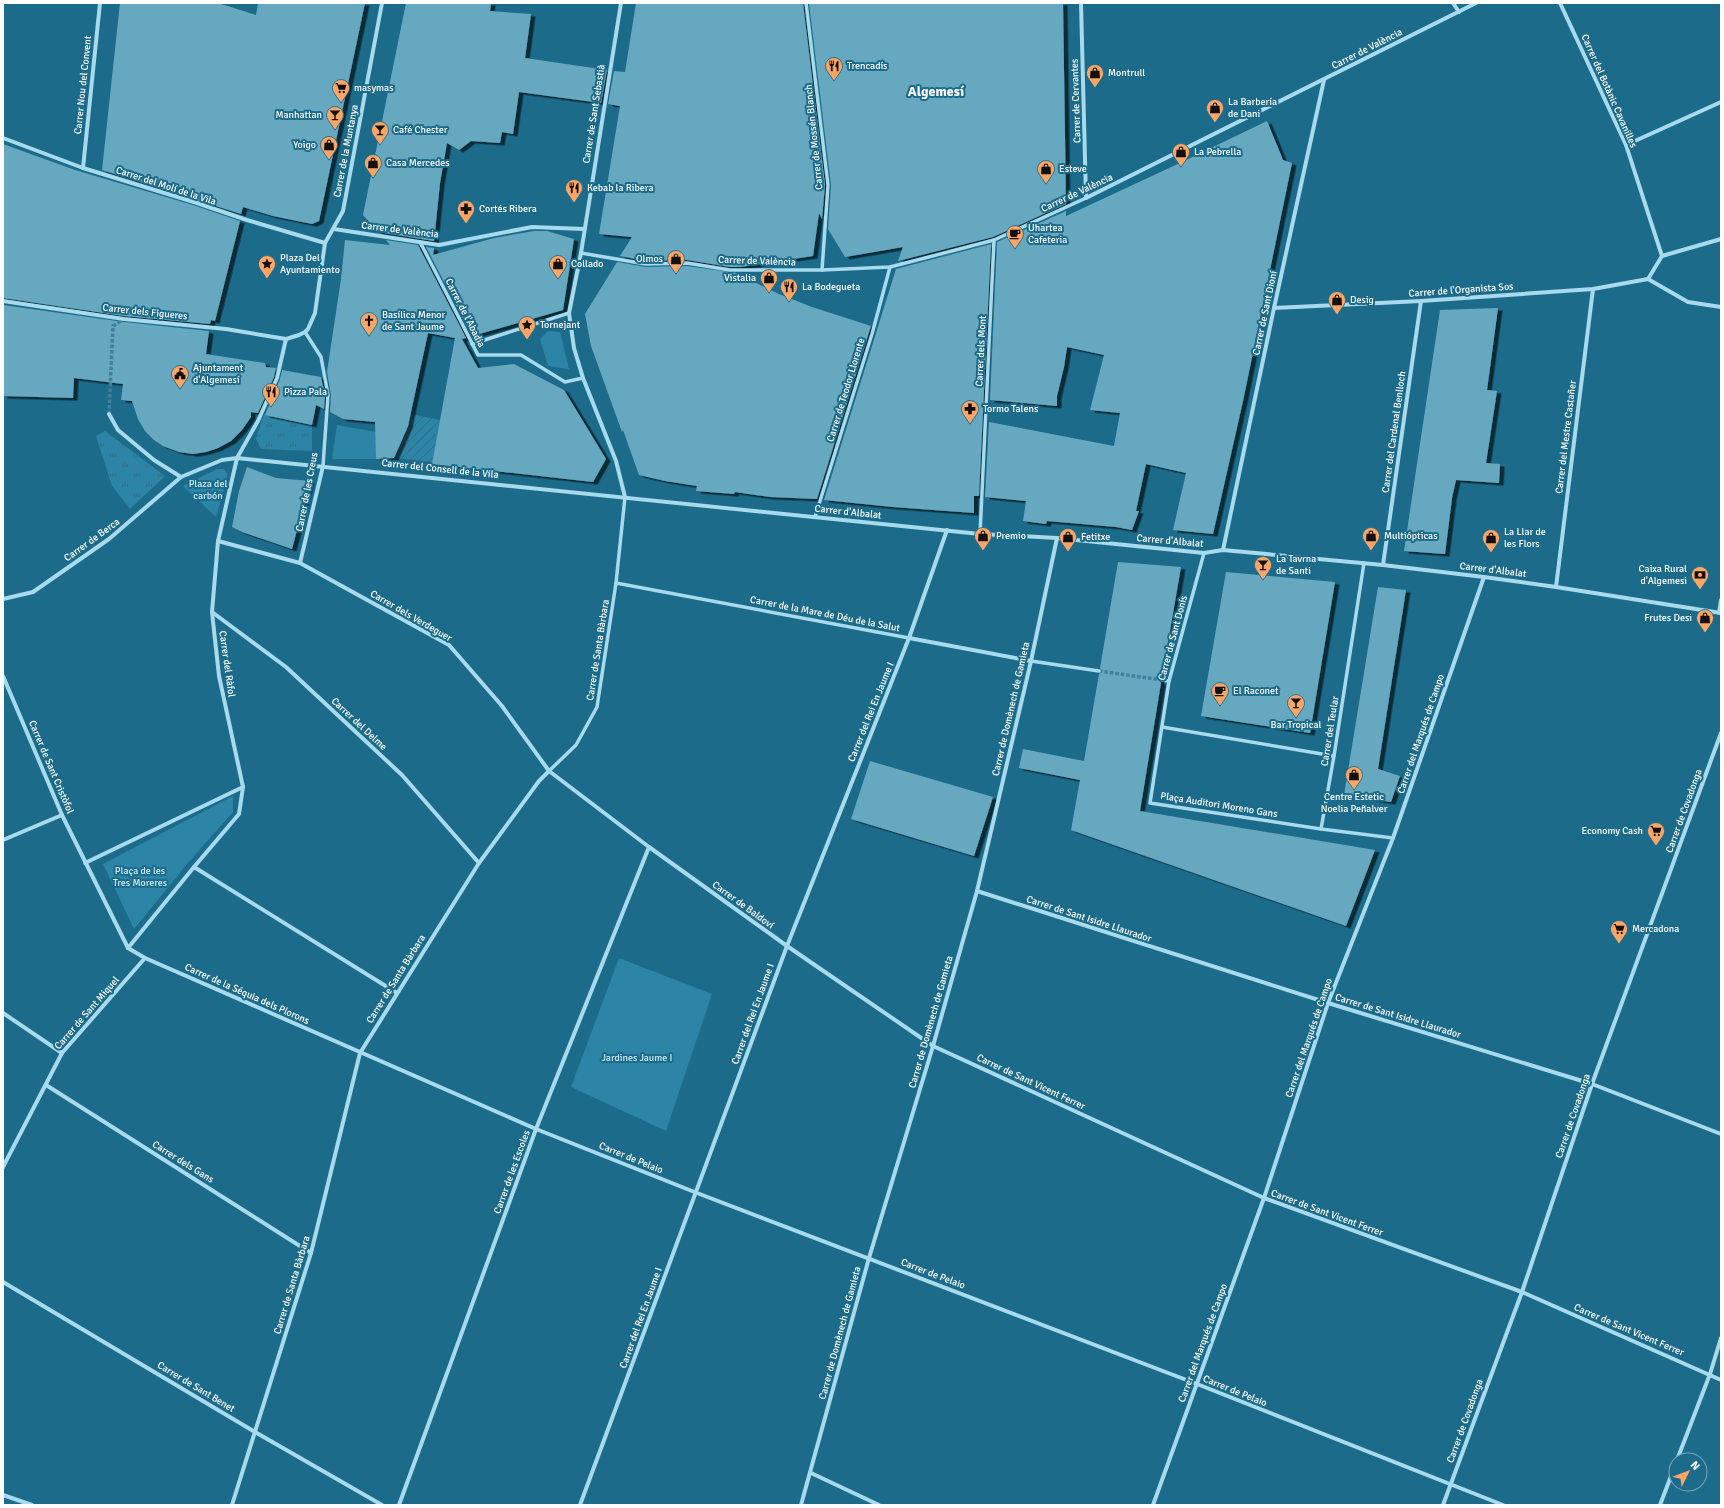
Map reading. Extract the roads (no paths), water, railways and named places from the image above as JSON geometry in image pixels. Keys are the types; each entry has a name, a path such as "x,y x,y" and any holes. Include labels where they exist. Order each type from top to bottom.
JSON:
{"street":[{"name":"Carrer Nou del Convent","path":"83,168 100,3"},
{"name":"Carrer de la Muntanya","path":"325,243 343,211 382,3"},
{"name":"Carrer de Sant Sebastià","path":"621,3 581,253 569,313 574,348 583,378 616,461 625,496"},
{"name":"Carrer de Mossén Blanch","path":"806,3 828,185 822,270"},
{"name":"Carrer de Cervantes","path":"1081,3 1086,198"},
{"path":"1453,3 1459,12"},
{"name":"Carrer de València","path":"581,253 646,264 687,263 730,270 822,270 890,267 994,240 1086,198 1476,3"},
{"name":"Carrer del Botànic Cavanilles","path":"1560,3 1626,145 1662,256"},
{"name":"Carrer de Sant Dioní","path":"1223,550 1324,80"},
{"path":"1626,145 1721,102"},
{"name":"Carrer del Molí de la Vila","path":"3,138 83,168 325,243"},
{"name":"Carrer de València","path":"334,229 439,245 532,227 584,228"},
{"path":"1721,239 1662,256 1648,279 1688,302 1721,307"},
{"name":"Carrer dels Mont","path":"980,534 994,240"},
{"name":"Carrer de l'Abadia","path":"420,242 478,355 521,355 564,382 583,378"},
{"path":"286,340 305,332 308,329 315,313 325,243"},
{"name":"Carrer de Teodor Llorente","path":"815,517 872,334 890,267"},
{"name":"Carrer de l'Organista Sos","path":"1274,308 1421,301 1593,289 1648,279"},
{"name":"Carrer del Mestre Castañer","path":"1556,587 1593,289"},
{"name":"Carrer del Cardenal Benlloch","path":"1383,565 1421,301"},
{"name":"Carrer dels Figueres","path":"3,302 124,319 226,329 286,340"},
{"path":"472,344 569,313"},
{"name":"Carrer de les Creus","path":"300,563 323,466 328,396 321,357 305,332"},
{"name":"Carrer del Ràfol","path":"243,787 219,676 212,612 218,541 237,458 258,421 277,378 286,340"},
{"path":"109,414 118,430 154,460 181,477"},
{"name":"Carrer del Consell de la Vila","path":"237,458 625,496 640,500"},
{"name":"Carrer de Berca","path":"3,599 33,592 110,540 181,477 222,460 237,458"},
{"name":"Carrer de Santa Bàrbara","path":"232,1505 311,1253 360,1053 479,863 539,781 576,745 597,707 616,583 625,496"},
{"name":"Carrer d'Albalat","path":"640,500 980,534 1057,538 1204,553 1223,550 1364,563 1556,587 1720,613"},
{"name":"Carrer del Rei En Jaume I","path":"580,1505 697,1193 787,946 909,638 947,530"},
{"name":"Carrer de Domènech de Gamieta","path":"801,1505 869,1258 933,1046 977,891 1031,661 1057,538"},
{"name":"Carrer dels Verdeguer","path":"218,541 300,563 449,645 502,706 549,771"},
{"name":"Carrer de Sant Donís","path":"1162,727 1169,681 1204,553"},
{"name":"Carrer del Teular","path":"1321,829 1364,563"},
{"name":"Carrer del Marqués de Campo","path":"1153,1505 1264,1198 1328,1003 1393,838 1484,577"},
{"name":"Carrer de la Mare de Déu de la Salut","path":"616,583 1031,661"},
{"path":"1720,613 1721,600"},
{"name":"Carrer del Delme","path":"212,612 286,667 402,775 479,863"},
{"path":"1031,661 1099,671"},
{"name":"Carrer de Sant Cristòfol","path":"3,676 62,815 85,863"},
{"path":"1162,680 1169,681"},
{"path":"1162,727 1334,756"},
{"name":"Plaça Auditori Moreno Gans","path":"1162,727 1150,803 1321,829"},
{"name":"Carrer de Covadonga","path":"1443,1505 1522,1292 1592,1084 1721,733"},
{"name":"Carrer de Baldoví","path":"549,771 648,847 787,946 933,1046"},
{"path":"243,787 239,814 128,948 85,863 243,787"},
{"path":"3,840 62,815"},
{"path":"1321,829 1393,838"},
{"name":"Carrer de les Escoles","path":"399,1505 536,1129 648,847"},
{"path":"194,867 397,993"},
{"name":"Carrer de Sant Isidre Llaurador","path":"977,891 1328,1003 1592,1084 1721,1134"},
{"name":"Carrer de la Séquia dels Plorons","path":"128,948 145,958 360,1053"},
{"name":"Carrer de Sant Miquel","path":"3,1167 62,1053 145,958"},
{"path":"3,1013 62,1053"},
{"name":"Carrer de Sant Vicent Ferrer","path":"933,1046 1264,1198 1522,1292 1721,1380"},
{"name":"Carrer de Pelaio","path":"360,1053 536,1129 697,1193 1197,1384 1503,1505"},
{"name":"Carrer dels Gans","path":"46,1085 311,1253"},
{"name":"Carrer de Sant Benet","path":"3,1282 255,1432 382,1505"},
{"path":"1680,1452 1710,1374 1721,1338"},
{"path":"810,1473 879,1505"},
{"path":"1660,1505 1668,1483"},
{"path":"3,1495 32,1505"}],"tunnel":[{"path":"109,414 113,326 124,319"},
{"path":"1099,671 1162,680"}],"place":[{"name":"Trencadís","path":"834,81"},
{"name":"Montrull","path":"1095,88"},
{"name":"masymas","path":"341,103"},
{"name":"La Barbería de Dani","path":"1215,123"},
{"name":"Manhattan","path":"335,130"},
{"name":"Café Chester","path":"380,145"},
{"name":"Yoigo","path":"329,160"},
{"name":"La Pebrella","path":"1181,167"},
{"name":"Casa Mercedes","path":"373,178"},
{"name":"Esteve","path":"1046,184"},
{"name":"Kebab la Ribera","path":"574,203"},
{"name":"Cortés Ribera","path":"466,224"},
{"name":"Uhartea Cafeteria","path":"1015,249"},
{"name":"Olmos","path":"676,274"},
{"name":"Plaza Del Ayuntamiento","path":"267,279"},
{"name":"Collado","path":"558,279"},
{"name":"Vistalia","path":"769,293"},
{"name":"La Bodegueta","path":"789,302"},
{"name":"Desig","path":"1337,315"},
{"name":"Basílica Menor de Sant Jaume","path":"369,336"},
{"name":"Tornejant","path":"527,340"},
{"name":"Ajuntament d'Algemesí","path":"180,389"},
{"name":"Pizza Pala","path":"271,407"},
{"name":"Tormo Talens","path":"970,424"},
{"name":"Premio","path":"983,551"},
{"name":"Multiópticas","path":"1371,551"},
{"name":"Fetitxe","path":"1068,552"},
{"name":"La Llar de les Flors","path":"1491,553"},
{"name":"La Tavrna de Santi","path":"1263,580"},
{"name":"Caixa Rural d'Algemesi","path":"1700,590"},
{"name":"Frutes Desi","path":"1705,633"},
{"name":"El Raconet","path":"1220,706"},
{"name":"Bar Tropical","path":"1296,718"},
{"name":"Centre Estetic Noelia Peñalver","path":"1354,790"},
{"name":"Economy Cash","path":"1656,846"},
{"name":"Mercadona","path":"1619,944"}],"district":[{"name":"Algemesí","path":"936,91"}],"park label":[{"name":"Plaza del carbón","path":"208,490"},
{"name":"Plaça de les Tres Moreres","path":"140,876"},
{"name":"Jardines Jaume I","path":"637,1058"}]}
